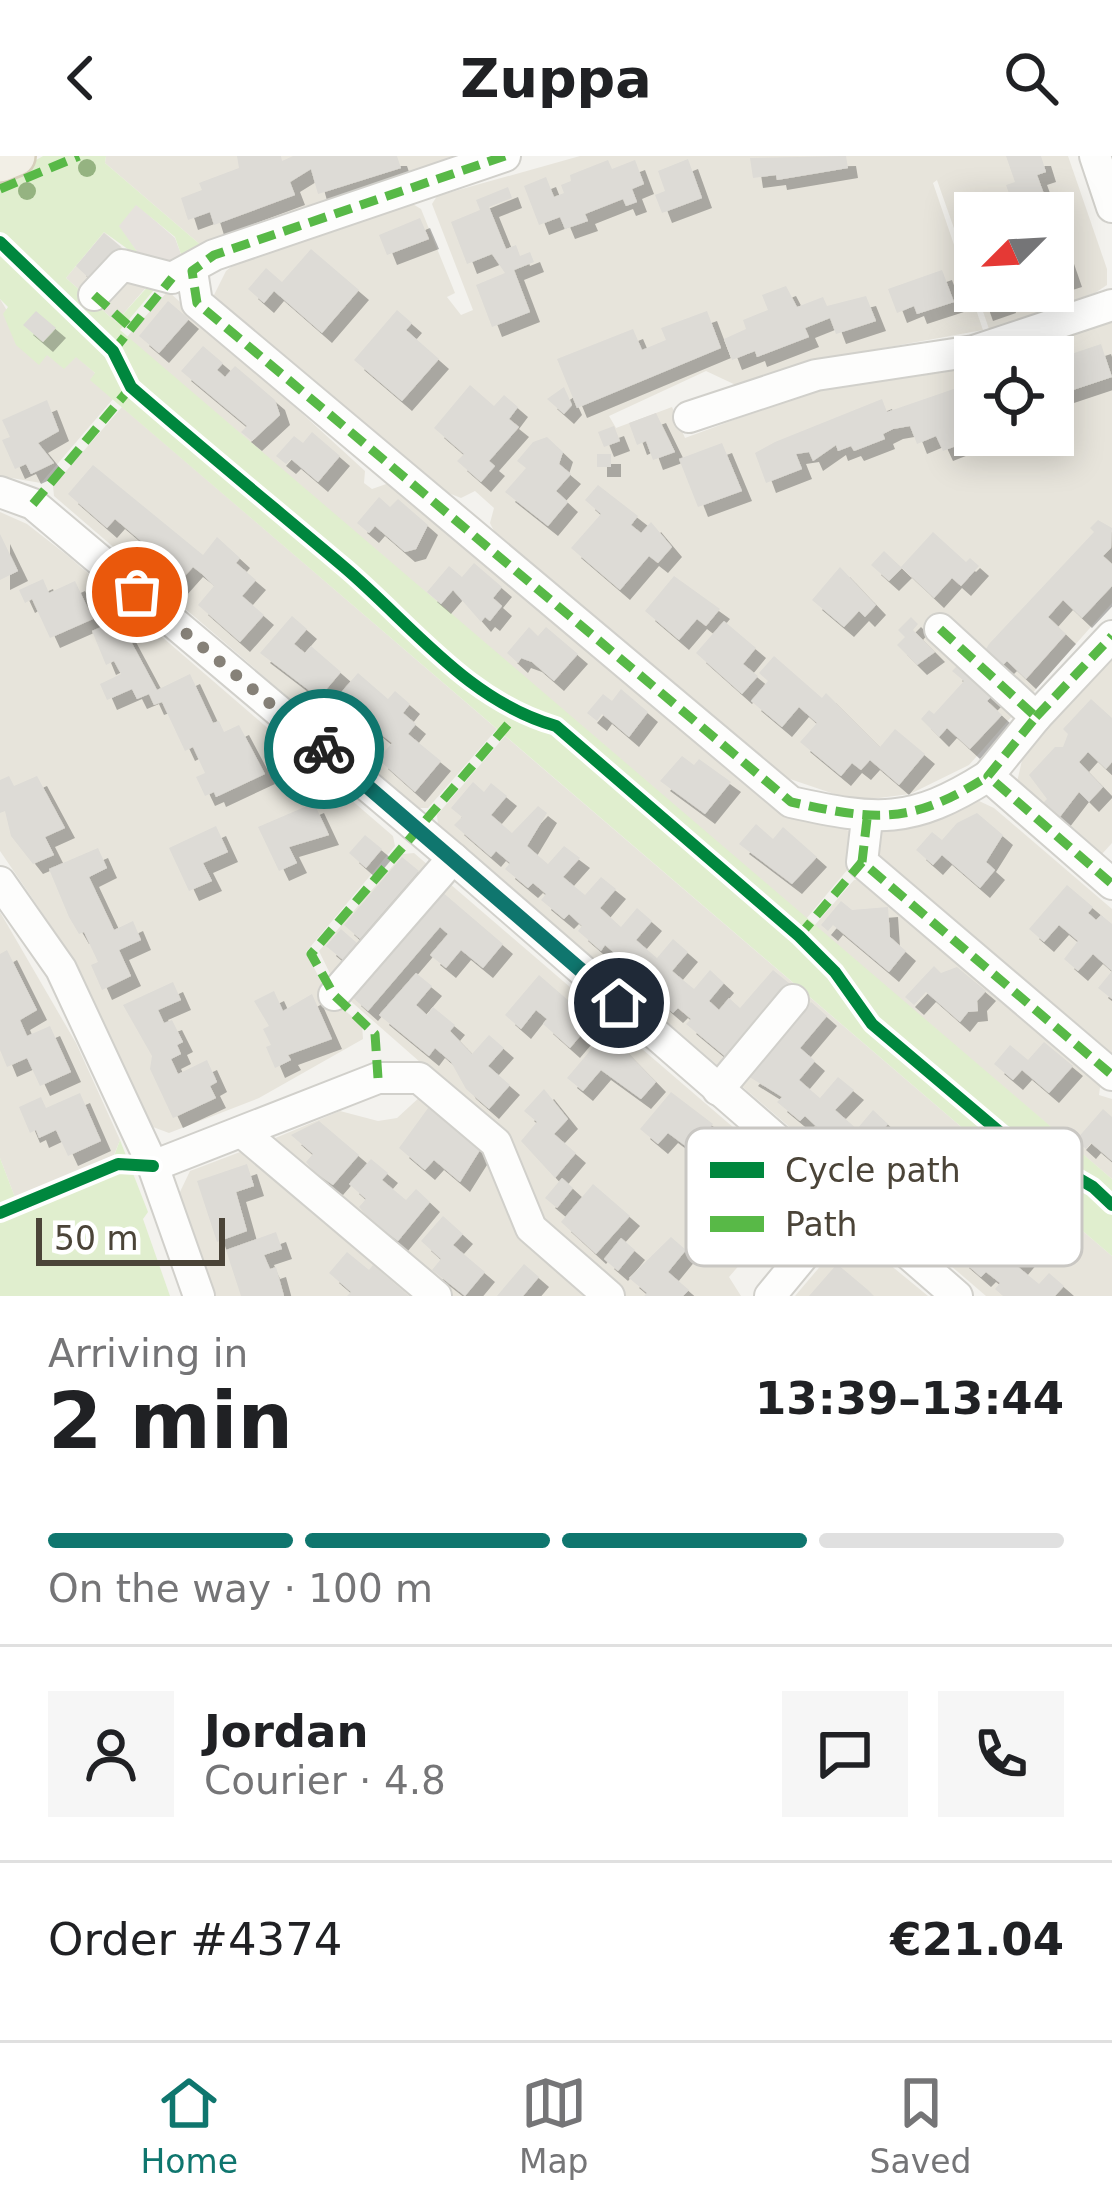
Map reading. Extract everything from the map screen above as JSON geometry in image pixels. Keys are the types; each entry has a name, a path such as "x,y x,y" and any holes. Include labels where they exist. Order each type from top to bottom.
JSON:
{"main road":[{"path":"0,162 15,156"}],"street":[{"path":"94,295 122,265 172,278 214,255 505,156"},
{"path":"1095,156 1112,207"},
{"path":"192,271 196,303 406,484 791,802 867,819 940,807 988,776 1112,636"},
{"path":"689,417 816,375 974,351 1112,304"},
{"path":"0,492 33,503 453,858 761,1128"},
{"path":"940,629 1036,717"},
{"path":"988,776 1112,884"},
{"path":"867,819 862,862 1112,1075"},
{"path":"334,994 453,858"},
{"path":"0,882 61,969 153,1166 200,1296"},
{"path":"718,1090 794,1000"},
{"path":"153,1166 378,1078 419,1078 496,1143 532,1228 609,1296"},
{"path":"242,1132 436,1296"},
{"path":"770,1296 795,1266"},
{"path":"921,1266 957,1296"}],"shaded area":[{"path":"106,156 480,156 203,247 105,163"},
{"path":"580,156 1068,156 1107,269 1107,285 1095,293 1074,300 1074,192 954,192 954,228 937,180 933,183 954,245 954,312 977,312 983,330 812,361 740,387 706,371 609,416 616,428 672,407 685,438 820,388 954,366 954,456 1074,456 1074,336 1056,336 1112,318 1112,603 969,765 910,794 879,798 846,798 784,777 497,537 490,523 494,508 475,491 461,498 446,492 210,303 226,271 237,262 411,203 421,209 455,293 447,297 461,315 473,310 432,204 437,196"},
{"path":"136,204 175,238 182,257 173,267 143,260 118,226"},
{"path":"104,232 134,258 149,284 116,322 66,278"},
{"path":"168,291 365,471 364,483 372,489 389,483 397,488 743,783 772,803 852,832 853,863 806,919 127,337"},
{"path":"0,299 39,364 47,354 76,356 96,374 91,380 113,399 41,483 0,476"},
{"path":"983,312 1039,312 989,329"},
{"path":"122,407 497,729 428,808 417,808 54,496 53,486"},
{"path":"0,512 27,524 68,556 393,836 395,846 306,952 329,997 362,1025 363,1039 259,1098 169,1133 153,1127 73,958 0,851"},
{"path":"1112,659 1112,843 1101,855 1017,782 1023,756"},
{"path":"505,736 963,1128 791,1128 438,825 437,815"},
{"path":"979,801 994,808 1112,909 1112,1063 878,858 875,835 883,830"},
{"path":"414,853 734,1128 686,1128 686,1266 738,1266 729,1277 741,1296 618,1296 539,1228 437,1077 338,990 319,951 403,854"},
{"path":"871,878 1101,1080 1099,1095 1112,1099 1112,1179 1082,1154 1082,1128 1052,1128 814,926 854,880"},
{"path":"0,912 76,1043 120,1140 114,1155 16,1200 0,1158"},
{"path":"422,1095 491,1145 530,1235 601,1296 446,1296 273,1139 340,1111 378,1121 397,1118"},
{"path":"248,1149 429,1296 216,1296 179,1194 190,1171"},
{"path":"1082,1230 1112,1256 1112,1296 986,1296 951,1266 1082,1266"},
{"path":"820,1266 891,1266 928,1296 795,1296"}],"green space":[{"path":"43,156 106,156 105,163 203,247 182,257 175,237 136,205 119,226 143,260 104,232 66,278 116,322 150,284 159,284 120,330 1052,1128 963,1128 90,380 95,373 76,357 64,369 47,355 39,365 16,345 3,314 8,307 0,299 0,181"},
{"path":"120,1140 148,1212 143,1219 170,1296 0,1296 0,1158 16,1200 114,1156"},
{"path":"1082,1153 1112,1179 1112,1256 1082,1230"}],"building":[{"path":"237,156 281,156 282,161 293,156 397,156 401,168 318,194 311,169 290,182 295,195 214,225 210,212 188,220 181,198 202,190 199,183 239,168"},
{"path":"846,156 848,168 777,180 776,175 753,178 750,158"},
{"path":"1006,156 1041,156 1046,172 1037,175 1043,192 1008,192 1006,185 1015,182"},
{"path":"688,159 702,198 662,213 655,195 665,191 658,171"},
{"path":"608,160 612,169 635,160 644,184 632,189 637,202 626,206 623,199 585,214 588,221 565,229 560,217 539,225 524,186 546,177 554,197 564,193 561,185 571,181 570,175"},
{"path":"508,187 512,198 489,207 506,249 516,245 520,256 530,252 534,262 514,270 530,312 492,327 476,285 505,273 492,254 467,264 451,222 480,210 476,200"},
{"path":"420,218 429,239 387,255 379,235"},
{"path":"104,233 121,247 92,281 76,266"},
{"path":"311,249 359,290 322,333 274,291 264,303 248,289 266,268 282,282"},
{"path":"942,270 954,302 917,314 914,306 897,313 888,289"},
{"path":"786,286 797,307 823,297 827,306 866,296 876,321 836,334 830,318 805,328 809,337 757,357 755,351 732,360 724,339 746,329 743,320 768,310 762,295"},
{"path":"168,301 189,319 159,353 139,336"},
{"path":"397,310 412,323 406,330 439,359 402,401 354,360"},
{"path":"36,311 56,328 43,342 23,325"},
{"path":"707,311 721,348 577,408 557,359 633,329 642,350 666,340 661,328"},
{"path":"1101,344 1112,377 1074,390 1074,353"},
{"path":"203,346 223,363 217,370 225,377 235,366 275,400 280,415 252,441 241,432 247,426 181,371"},
{"path":"470,385 494,406 504,395 518,407 509,419 519,427 489,461 495,466 481,482 457,461 464,454 434,428"},
{"path":"564,387 572,405 564,414 547,399"},
{"path":"954,389 954,447 943,451 936,436 917,444 910,426 893,429 883,434 885,439 854,451 851,446 838,451 836,445 813,461 809,452 796,454 802,469 766,483 755,453 882,399 887,412"},
{"path":"47,400 59,431 38,443 54,463 31,474 26,464 15,469 2,440 10,437 2,420"},
{"path":"656,413 675,452 653,460 646,441 637,445 629,423"},
{"path":"614,426 620,441 604,447 598,432"},
{"path":"312,432 340,456 318,482 291,459 286,464 276,456 294,436 303,443"},
{"path":"547,437 563,452 559,464 571,474 556,491 568,502 548,526 505,492 526,468 517,461 533,442"},
{"path":"722,443 742,491 698,507 679,459"},
{"path":"597,454 611,454 611,467 597,467"},
{"path":"93,465 203,555 217,537 240,558 236,563 256,580 242,596 264,615 240,642 198,605 214,586 202,574 193,567 176,586 135,551 142,542 128,530 115,519 107,528 68,494"},
{"path":"598,485 638,516 631,525 641,533 651,522 672,547 658,563 649,556 620,590 571,548 601,514 585,500"},
{"path":"379,497 390,507 398,499 428,525 416,549 405,552 375,526 369,533 357,523"},
{"path":"1098,520 1112,528 1111,548 1103,556 1112,564 1112,586 1082,618 1063,600 1048,617 1066,634 1026,679 1007,661 999,669 983,654 989,644 1094,532 1090,528"},
{"path":"933,532 966,562 970,558 979,566 961,586 952,578 934,598 901,567"},
{"path":"0,534 18,571 0,580"},
{"path":"884,551 902,568 889,581 871,565"},
{"path":"474,563 502,587 493,598 502,606 490,621 485,617 481,622 453,590 441,604 427,592 449,566 462,577"},
{"path":"840,567 876,605 865,617 859,611 844,627 812,600"},
{"path":"674,576 720,609 706,626 697,619 679,640 645,611"},
{"path":"43,579 49,593 75,581 93,619 50,638 32,599 25,603 19,590"},
{"path":"292,616 307,629 294,644 305,653 311,646 341,672 319,698 260,653"},
{"path":"911,617 918,624 913,630 935,652 917,665 897,645 905,637 898,630"},
{"path":"119,619 157,690 190,674 213,723 219,721 224,732 239,725 265,774 216,797 214,792 205,796 196,777 205,773 193,747 185,751 162,702 154,705 149,694 137,699 132,689 107,700 100,684 121,674 114,661 106,665 92,631"},
{"path":"724,621 756,648 743,664 758,676 742,694 696,653"},
{"path":"529,627 538,636 546,627 578,654 554,681 532,662 521,658 518,663 507,653"},
{"path":"774,656 822,698 826,693 880,747 895,729 925,754 899,785 870,760 861,770 852,763 841,776 800,742 817,723 799,707 782,727 751,701 768,681 759,673"},
{"path":"962,661 996,692 987,701 1002,715 970,749 947,728 939,737 921,719 929,710 934,714 964,681 952,671"},
{"path":"358,673 388,699 395,691 410,704 403,713 416,724 408,734 441,761 415,792 378,759 392,743 372,727 359,736 350,729 347,733 323,713"},
{"path":"621,689 648,712 629,737 602,714 597,721 587,713 603,694 612,701"},
{"path":"1091,699 1112,718 1112,762 1106,769 1088,752 1079,762 1103,787 1089,802 1079,792 1056,822 1039,807 1047,799 1029,775 1055,747 1063,747 1068,734 1063,729"},
{"path":"682,756 694,765 699,759 731,782 705,814 660,781"},
{"path":"9,776 14,786 37,776 65,828 45,837 54,855 33,864 11,836 5,811 0,813 0,780"},
{"path":"473,782 484,792 491,783 507,796 491,815 512,833 538,806 547,813 527,846 548,864 564,846 580,858 563,877 585,895 601,877 616,889 600,908 621,927 637,908 652,921 636,940 657,958 673,939 688,952 672,971 694,989 710,970 724,983 709,1001 719,1010 729,998 740,1008 773,970 790,984 727,1058 686,1024 691,1019 678,1008 673,1013 650,993 655,988 641,976 637,982 614,962 619,957 605,945 601,951 578,931 582,926 569,914 564,919 541,900 546,894 533,883 528,888 505,869 510,863 496,851 491,857 454,825 462,817 451,808"},
{"path":"314,803 329,835 289,847 297,863 279,871 258,827"},
{"path":"977,813 1003,835 986,862 995,870 980,888 942,855 933,865 916,850 932,832 942,840 957,823"},
{"path":"756,824 773,839 783,827 817,857 792,884 739,844"},
{"path":"216,826 228,852 203,863 212,881 189,891 169,848"},
{"path":"365,835 382,849 366,868 349,853"},
{"path":"98,848 107,868 89,877 114,930 133,921 141,940 119,950 131,976 102,990 91,965 98,962 84,932 79,934 69,917 49,869"},
{"path":"402,857 419,871 360,939 344,925"},
{"path":"1067,885 1093,907 1088,913 1096,920 1101,915 1112,924 1112,971 1093,954 1078,971 1064,959 1078,941 1059,925 1044,942 1029,929"},
{"path":"441,891 503,944 483,968 461,950 446,968 430,955 448,934 440,927 368,1011 351,996"},
{"path":"841,901 852,910 888,907 890,937 906,951 889,972 833,925 828,931 821,925"},
{"path":"341,929 357,943 343,960 326,946"},
{"path":"7,950 37,1010 20,1020 27,1036 50,1026 71,1072 40,1086 27,1058 7,1067 0,1050 0,954"},
{"path":"934,966 941,973 957,967 986,991 977,1001 978,1011 968,1012 960,1022 926,992 914,1005 905,997"},
{"path":"1112,971 1112,999 1098,988"},
{"path":"416,973 432,986 416,1005 427,1015 433,1007 455,1025 450,1031 472,1054 489,1035 504,1048 488,1066 510,1085 489,1109 466,1089 451,1062 435,1048 429,1056 379,1015"},
{"path":"539,975 584,1014 578,1021 587,1028 570,1048 543,1024 547,1019 536,1010 521,1029 505,1015"},
{"path":"173,982 181,1000 158,1010 164,1023 172,1020 183,1042 177,1045 181,1054 171,1059 178,1074 207,1060 217,1082 210,1086 216,1098 173,1118 150,1069 152,1056 123,1005"},
{"path":"274,991 283,1011 312,994 332,1039 288,1055 291,1060 275,1068 263,1029 269,1026 254,1001"},
{"path":"811,1002 827,1016 800,1048 815,1061 799,1080 820,1098 838,1077 854,1090 835,1110 856,1128 818,1128 805,1116 800,1121 777,1102 782,1097 748,1076"},
{"path":"605,1033 614,1041 610,1045 615,1049 619,1044 656,1082 641,1099 601,1070 583,1091 567,1078"},
{"path":"1044,1042 1073,1066 1049,1093 1022,1070 1013,1080 994,1064 1010,1045 1028,1060"},
{"path":"544,1089 568,1119 554,1134 576,1153 555,1178 521,1141 537,1122 524,1111"},
{"path":"671,1092 713,1124 686,1128 686,1146 668,1133 658,1144 640,1129"},
{"path":"80,1093 101,1141 68,1156 56,1130 39,1138 36,1130 30,1133 19,1107 41,1097 46,1108"},
{"path":"431,1104 482,1147 460,1182 434,1160 425,1170 399,1148"},
{"path":"1103,1109 1112,1117 1112,1161 1091,1143 1086,1149 1082,1145 1082,1133"},
{"path":"873,1110 888,1124 884,1128 858,1128"},
{"path":"319,1121 359,1155 333,1185 314,1172 306,1162 313,1154 291,1135"},
{"path":"371,1159 388,1173 382,1180 406,1200 416,1189 430,1202 398,1241 359,1207 366,1199 349,1184"},
{"path":"247,1164 254,1186 236,1192 247,1231 217,1242 197,1181"},
{"path":"562,1178 573,1188 557,1208 545,1198"},
{"path":"593,1184 630,1216 596,1254 561,1222"},
{"path":"443,1216 463,1234 453,1245 485,1272 465,1296 432,1270 441,1259 421,1241"},
{"path":"276,1232 282,1249 264,1255 270,1269 276,1267 284,1296 241,1296 226,1250"},
{"path":"671,1237 686,1250 668,1272 689,1290 683,1296 644,1296 647,1293 629,1278"},
{"path":"621,1238 635,1250 618,1271 604,1259"},
{"path":"347,1252 369,1270 373,1265 409,1296 347,1296 351,1292 329,1273"},
{"path":"524,1264 539,1277 523,1296 497,1296"},
{"path":"839,1266 874,1296 809,1296"},
{"path":"968,1266 1017,1266 1039,1284 1049,1273 1064,1286 1055,1296 1003,1296 995,1289 1000,1283 986,1272 981,1277"}],"marked path":[{"path":"0,189 79,156"},
{"path":"505,156 214,255 192,271 197,303 791,802 847,813 893,815 937,803 988,776"},
{"path":"113,351 172,278"},
{"path":"94,295 130,327"},
{"path":"33,504 131,387"},
{"path":"940,629 1036,717 988,776 1112,884"},
{"path":"1036,717 1112,636"},
{"path":"378,1078 375,1034 334,995 311,954 516,715"},
{"path":"867,819 862,862 1112,1075"},
{"path":"799,936 862,862"}],"cycle path":[{"path":"0,242 113,351 131,387 344,567 468,680 495,699 556,726 799,936 835,972 872,1024 995,1128"},
{"path":"0,1213 118,1164 153,1166"},
{"path":"1082,1181 1112,1205"}],"way so far":[{"path":"137,592 324,749"}],"route":[{"path":"324,749 619,1003"}]}
